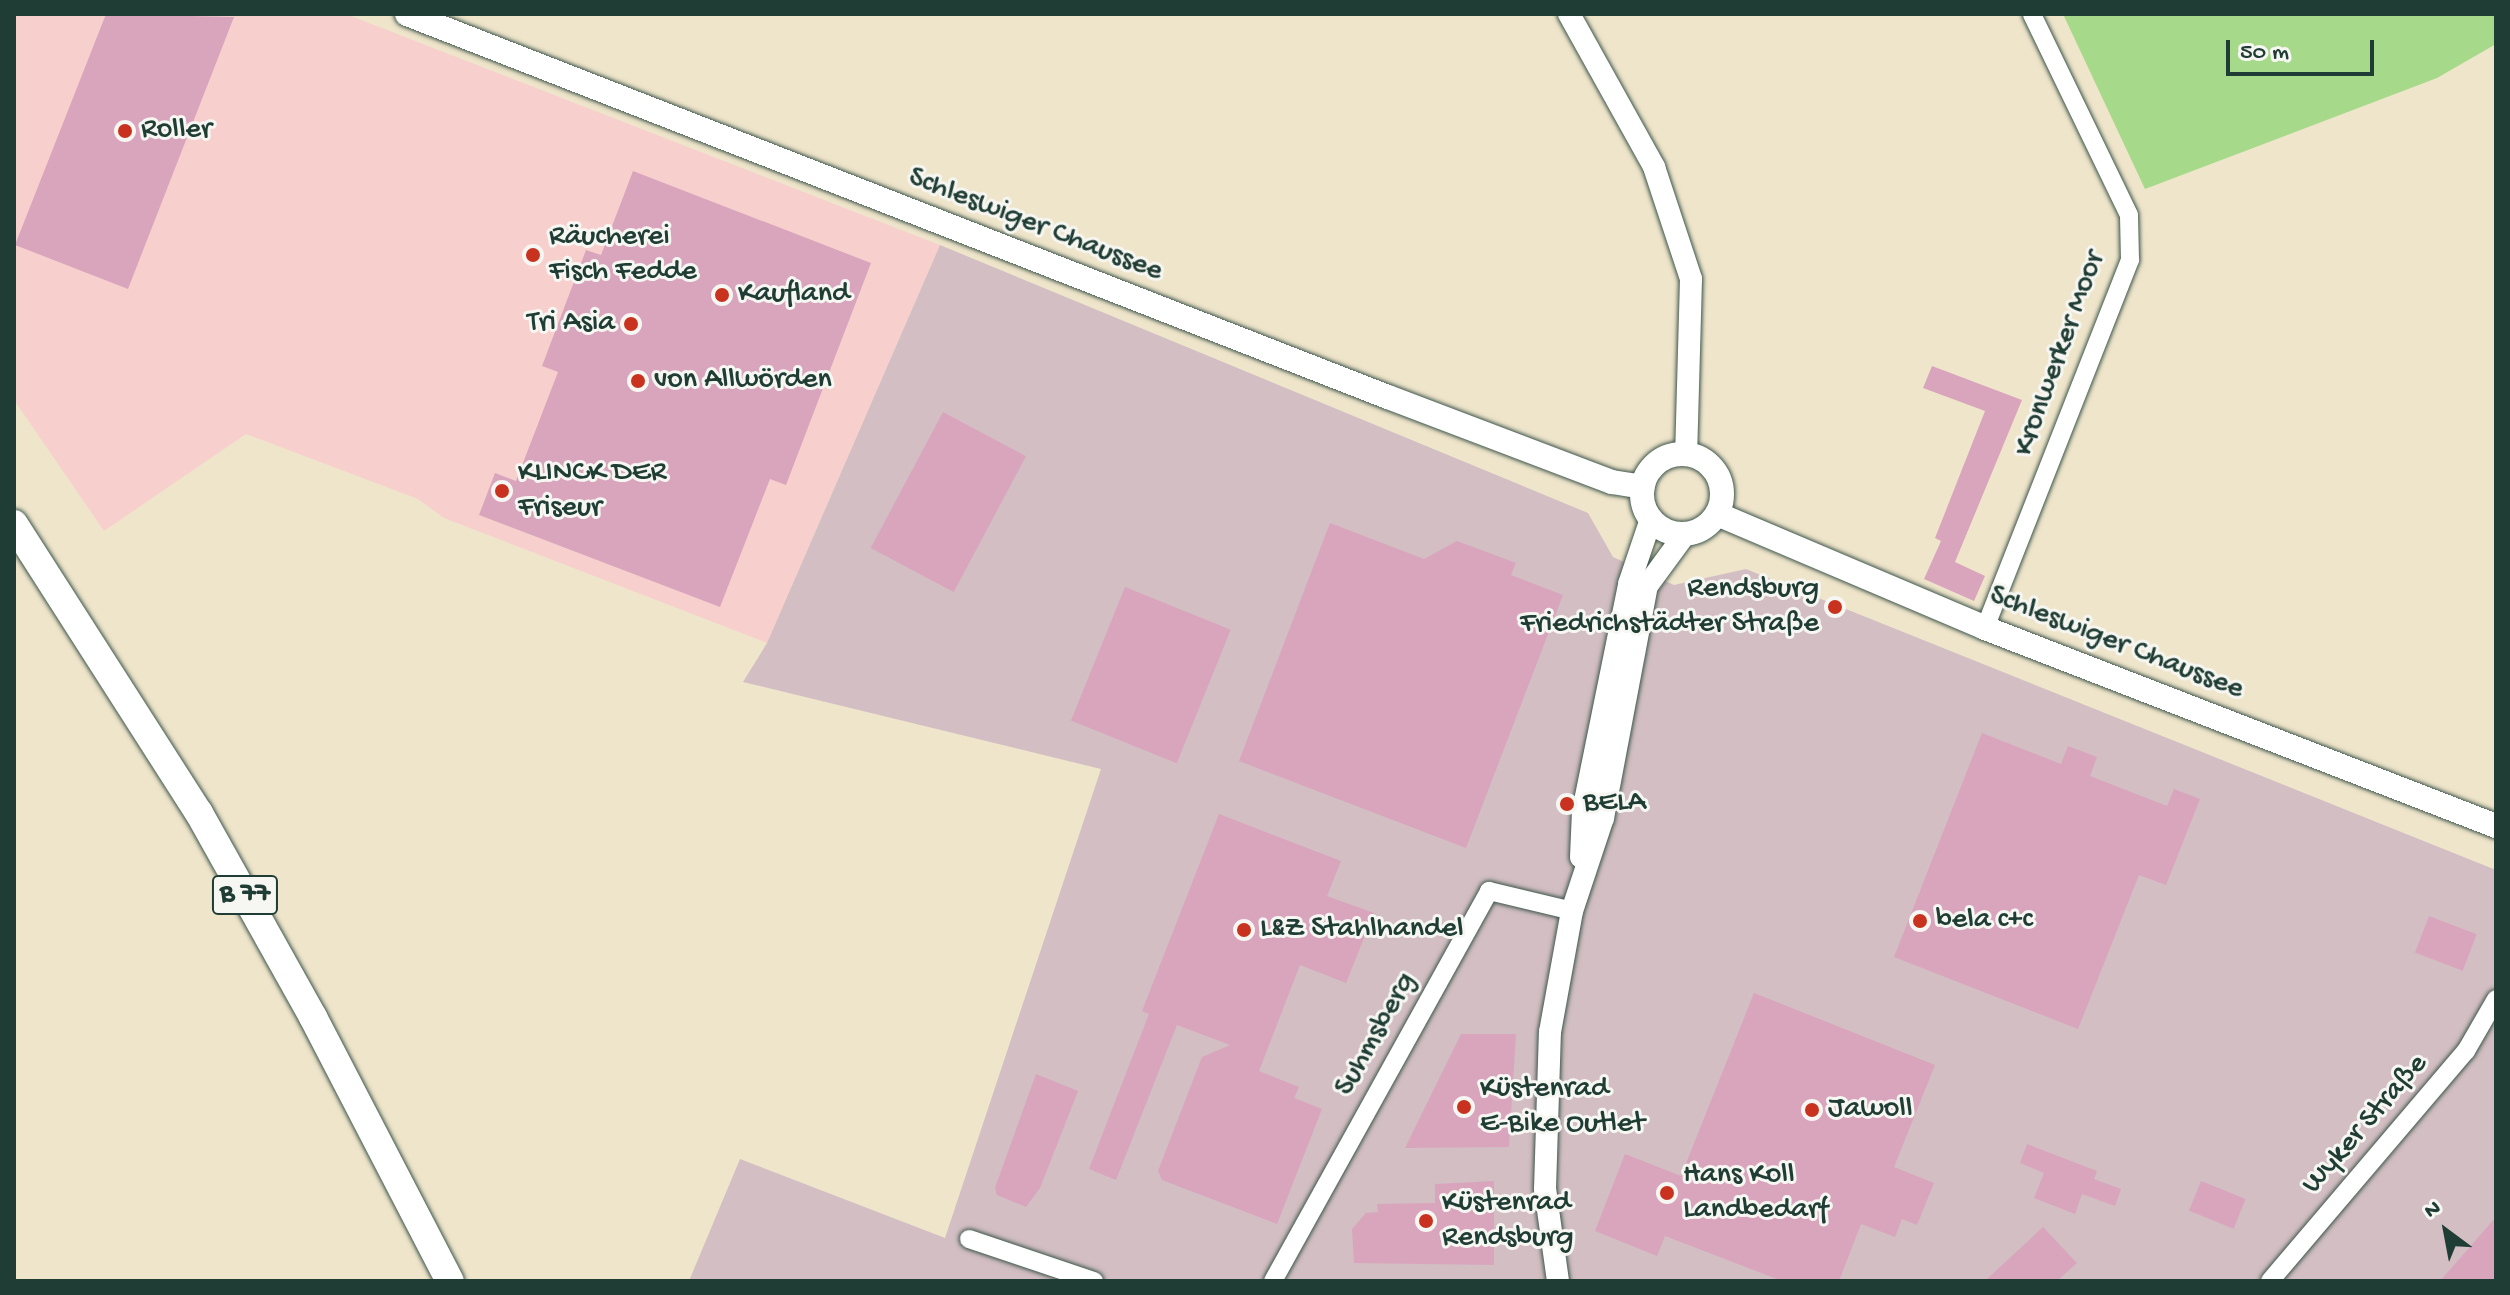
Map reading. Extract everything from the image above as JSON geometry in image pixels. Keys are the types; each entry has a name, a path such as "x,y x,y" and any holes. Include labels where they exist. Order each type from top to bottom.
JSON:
{"main road":[{"name":"Schleswiger Chaussee","path":"407,14 1388,397 1612,482 1643,487"},
{"path":"1686,454 1716,473 1722,496 1717,514 1706,527 1685,534 1664,530 1651,519 1643,487 1657,463 1686,454"},
{"name":"Schleswiger Chaussee","path":"1717,514 1985,628 2496,826"},
{"name":"B 77","path":"14,524 199,813 342,1070 450,1281"}],"street":[{"path":"1569,14 1654,167 1691,279 1686,454"},
{"name":"Kronwerker Moor","path":"1985,628 2130,260 2129,215 2032,14"},
{"path":"1580,882 1583,811 1629,584 1651,519"},
{"path":"1558,1281 1545,1189 1545,1102 1550,1032 1572,911 1603,818 1647,586 1685,534"},
{"name":"Suhmsberg","path":"1273,1281 1489,891 1572,911"},
{"name":"Wyker Straße","path":"2270,1281 2466,1051 2496,999"},
{"path":"969,1239 1094,1281"}],"shaded area":[{"path":"14,14 346,14 940,245 767,643 444,518 418,499 246,434 104,531 14,400"},
{"path":"940,245 1588,513 1613,557 1674,585 1746,569 2496,870 2496,1281 689,1281 740,1159 945,1238 1101,769 743,682 767,643"}],"green space":[{"path":"2063,14 2496,14 2496,44 2437,78 2145,189"}],"building":[{"name":"Roller","path":"106,14 234,17 128,289 15,245"},
{"path":"633,171 871,263 786,485 770,479 720,607 479,515 495,473 516,481 558,372 542,366 586,250 601,255"},
{"path":"1932,366 2022,400 1955,562 1985,576 1974,601 1924,579 1941,541 1935,538 1985,411 1923,388"},
{"path":"943,412 1026,456 954,592 871,548"},
{"path":"1330,523 1424,559 1457,541 1516,563 1511,575 1563,595 1466,848 1239,761"},
{"path":"1125,587 1231,630 1177,763 1071,721"},
{"path":"1982,733 2061,764 2068,746 2097,757 2090,776 2167,806 2174,789 2200,799 2166,885 2139,875 2078,1029 1894,957"},
{"path":"1219,814 1341,861 1327,896 1374,913 1346,983 1300,965 1259,1071 1299,1087 1294,1098 1322,1109 1277,1224 1162,1180 1158,1171 1202,1057 1230,1045 1177,1025 1116,1180 1089,1169 1149,1014 1142,1011"},
{"path":"2429,916 2477,934 2463,971 2415,952"},
{"name":"Jawoll","path":"1754,993 1935,1065 1894,1167 1934,1183 1917,1225 1902,1219 1895,1237 1861,1224 1839,1281 1782,1281 1665,1236 1657,1256 1595,1231 1625,1154 1681,1176"},
{"path":"1461,1034 1516,1034 1509,1147 1405,1148"},
{"path":"1036,1074 1078,1091 1040,1188 1026,1207 997,1195 995,1188"},
{"path":"2027,1144 2097,1171 2094,1179 2121,1189 2115,1206 2082,1194 2075,1214 2034,1198 2044,1173 2020,1163"},
{"name":"Küstenrad Rendsburg","path":"1494,1181 1494,1265 1354,1263 1352,1229 1366,1213 1378,1212 1377,1204 1435,1203 1435,1184"},
{"path":"2201,1181 2246,1199 2234,1229 2189,1211"},
{"path":"2496,1217 2496,1281 2440,1281"},
{"path":"2043,1227 2077,1263 2057,1281 1985,1281"}],"place":[{"name":"Roller","path":"125,131"},
{"name":"Räucherei Fisch Fedde","path":"533,255"},
{"name":"Kaufland","path":"722,295"},
{"name":"Tri Asia","path":"631,324"},
{"name":"von Allwörden","path":"638,381"},
{"name":"KLINCK DER Friseur","path":"502,491"},
{"name":"Rendsburg Friedrichstädter Straße","path":"1835,607"},
{"name":"BELA","path":"1567,804"},
{"name":"bela c+c","path":"1920,921"},
{"name":"L&Z Stahlhandel","path":"1244,930"},
{"name":"Küstenrad E-Bike Outlet","path":"1464,1107"},
{"name":"Jawoll","path":"1812,1110"},
{"name":"Hans Koll Landbedarf","path":"1667,1193"},
{"name":"Küstenrad Rendsburg","path":"1426,1221"}]}
